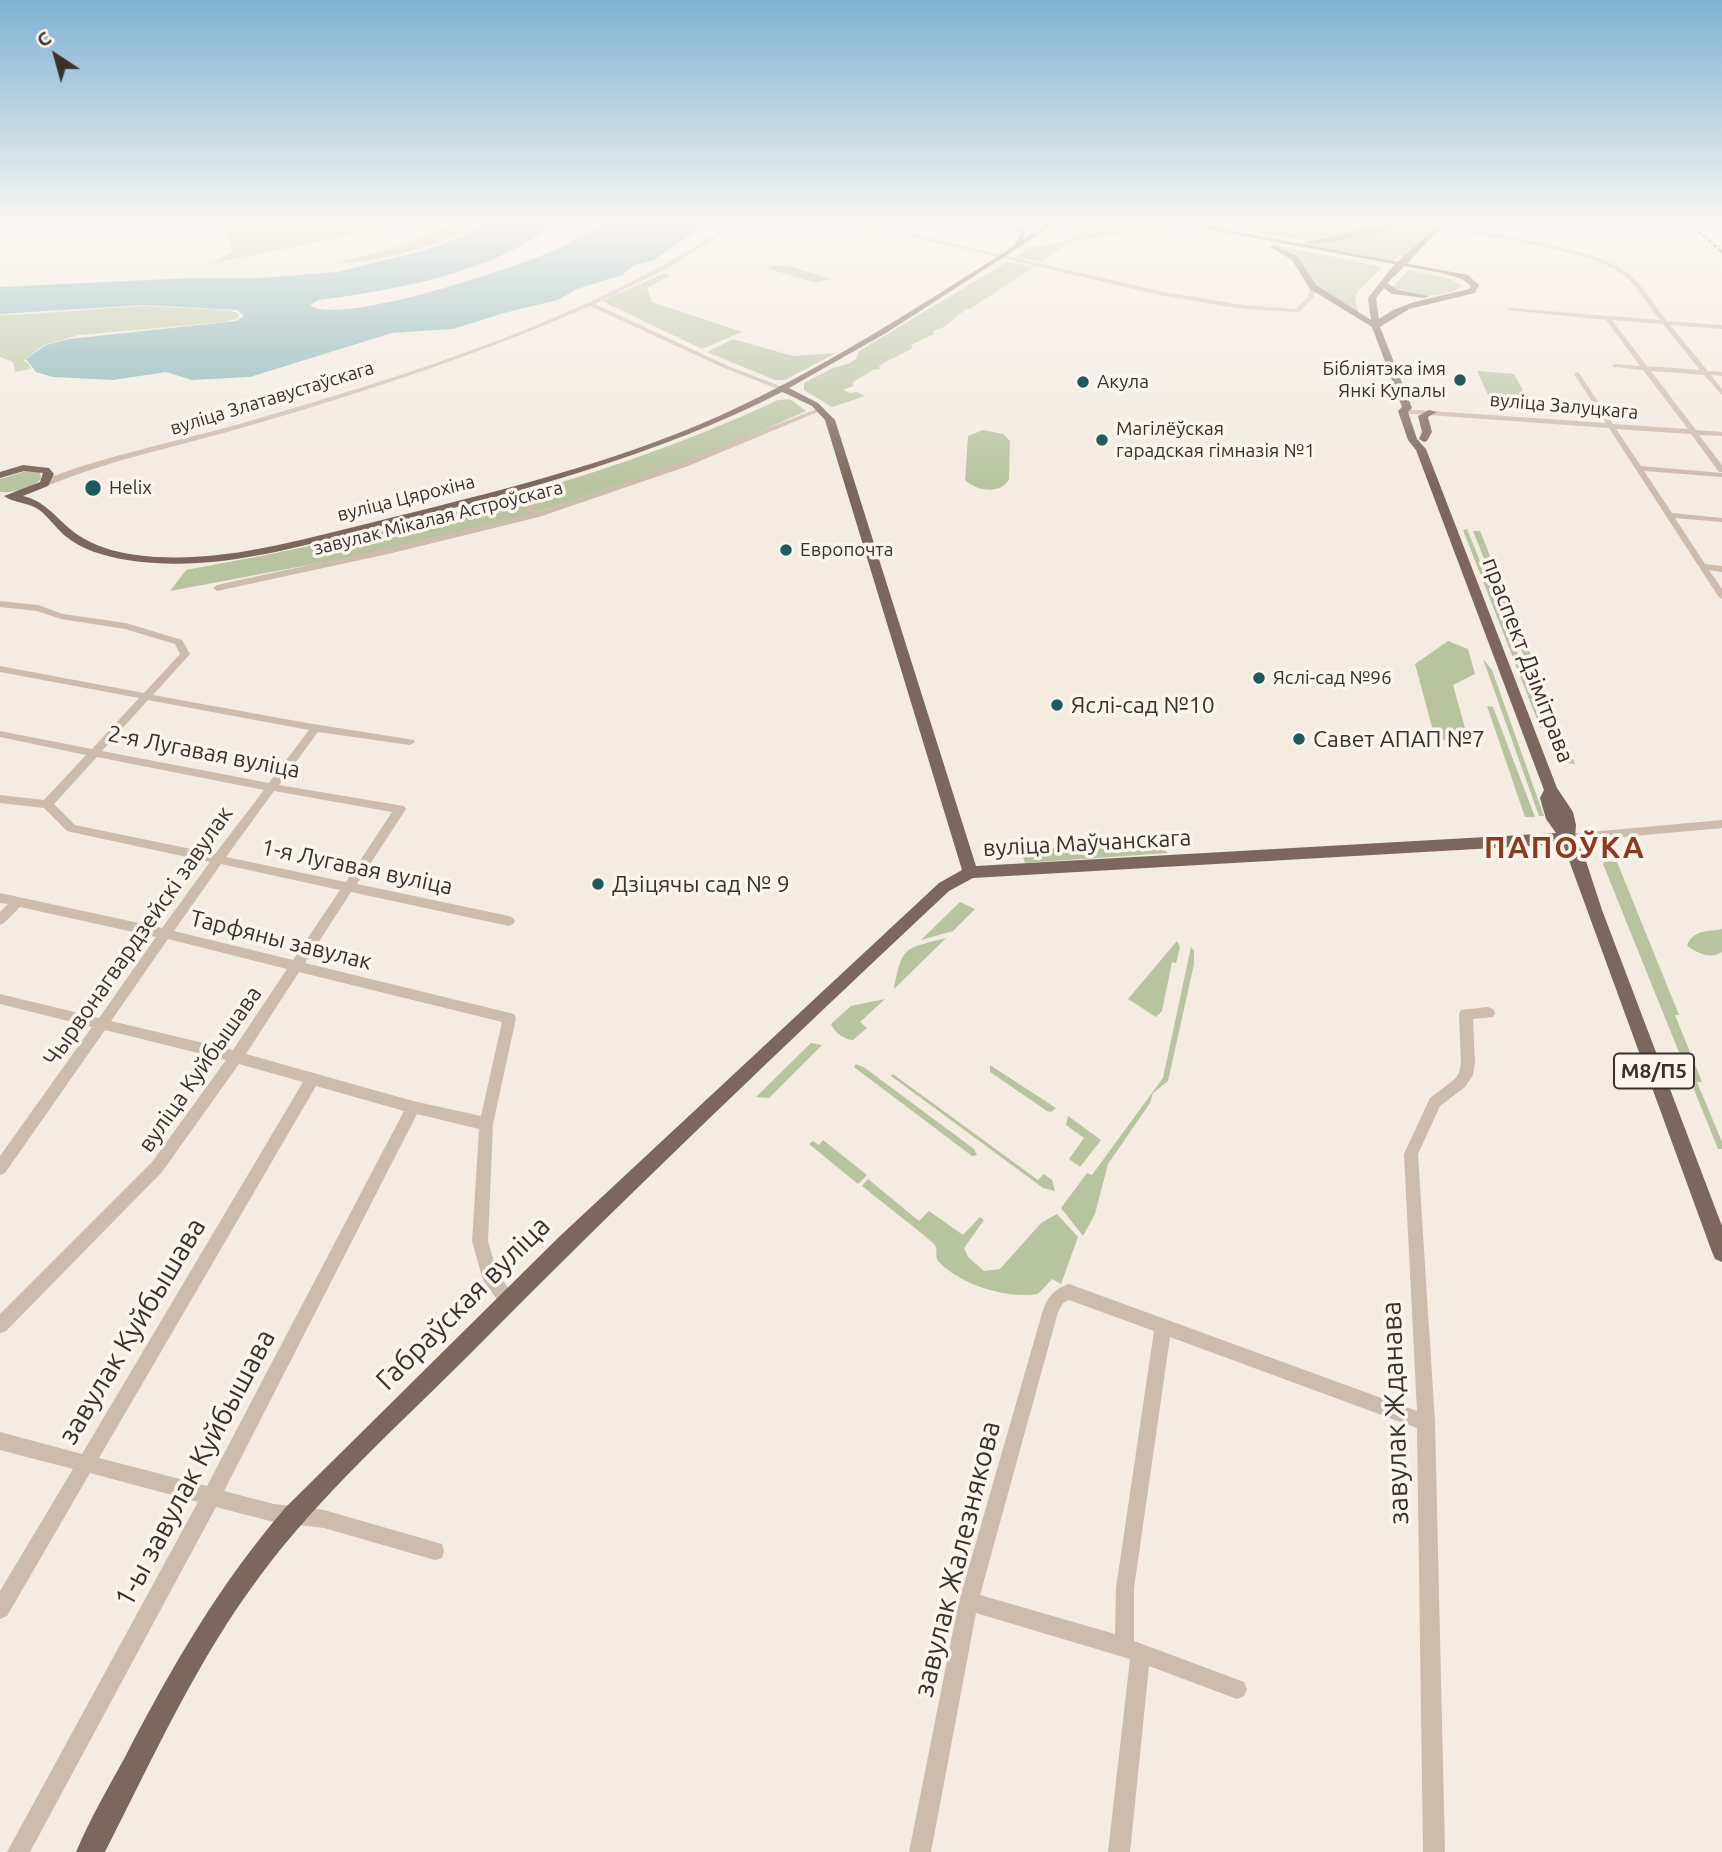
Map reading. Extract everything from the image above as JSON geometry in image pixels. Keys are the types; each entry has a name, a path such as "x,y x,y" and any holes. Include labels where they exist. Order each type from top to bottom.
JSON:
{"main road":[{"name":"вуліца Цярохіна","path":"38,502 76,539 87,545 141,558 220,558 281,547 516,489 648,447 783,389 841,358 916,310"},
{"path":"1350,310 1376,326 1397,310"},
{"name":"праспект Дзімітрава","path":"1373,310 1407,410 1413,440 1423,444 1551,790 1547,798 1553,819 1567,838 1582,873 1722,1252"},
{"path":"783,389 800,395 821,409"},
{"name":"вуліца Маўчанскага","path":"821,409 830,420 970,872 1567,838"},
{"path":"1423,444 1427,432 1423,416 1432,412"},
{"path":"2,474 23,468 46,470 49,474 38,502 4,496"},
{"path":"4,496 29,491 44,484"},
{"path":"1534,839 1557,847 1582,873"},
{"name":"Габраўская вуліца","path":"90,1852 208,1629 252,1566 295,1516 508,1300 944,887 970,872"}],"street":[{"name":"вуліца Златавустаўскага","path":"88,466 315,404 481,348 574,310"},
{"path":"605,310 783,389"},
{"path":"1514,310 1720,329"},
{"path":"1654,310 1722,393"},
{"path":"1536,313 1542,322"},
{"path":"1609,320 1722,473"},
{"path":"1615,366 1722,374"},
{"path":"1577,374 1722,596"},
{"name":"завулак Мікалая Астроўскага","path":"217,588 536,515 685,464 821,409"},
{"name":"вуліца Залуцкага","path":"1407,410 1722,434"},
{"path":"46,470 88,466"},
{"path":"44,484 88,466"},
{"path":"1640,468 1722,473"},
{"path":"516,489 536,515"},
{"path":"1670,515 1722,520"},
{"path":"1702,566 1722,569"},
{"path":"0,604 38,608 61,616 126,626 179,642 185,654 47,804 0,799"},
{"path":"0,669 148,695 314,730 410,742"},
{"name":"Чырвонагвардзейскі завулак","path":"0,1168 218,859 314,730"},
{"name":"2-я Лугавая вуліца","path":"0,734 270,788 400,809"},
{"name":"1-я Лугавая вуліца","path":"47,804 71,828 509,921"},
{"name":"вуліца Куйбышава","path":"0,1325 157,1167 236,1057 400,809"},
{"path":"1567,838 1722,824"},
{"name":"Тарфяны завулак","path":"0,898 16,904 166,934 509,1018 486,1124"},
{"path":"0,920 16,904"},
{"path":"1,1003 236,1057 312,1080 486,1124 480,1241 489,1274 508,1300"},
{"name":"завулак Жданава","path":"1434,1852 1426,1423 1411,1154 1435,1102 1466,1075 1466,1014 1488,1013"},
{"name":"завулак Куйбышава","path":"0,1609 312,1080"},
{"name":"1-ы завулак Куйбышава","path":"18,1852 211,1497 413,1107"},
{"name":"завулак Жалезнякова","path":"920,1852 969,1601 1055,1300 1060,1294 1069,1292 1163,1326"},
{"path":"1119,1852 1132,1650 1125,1588 1163,1326 1426,1423"},
{"path":"0,1441 211,1497 295,1516 324,1518 435,1550"},
{"path":"969,1601 1132,1650 1237,1689"}],"green space":[{"path":"229,310 238,313 239,318 224,322 79,335 44,345 23,361 28,363 31,369 15,372 13,362 0,357 0,315"},
{"path":"622,310 677,310 742,332 702,349"},
{"path":"926,310 964,310 944,327 933,331 934,334 911,345 913,348 843,390 865,396 832,407 804,390 804,383 833,368 850,363 856,359 859,351"},
{"path":"733,339 793,356 836,353 785,380 775,380 707,352"},
{"path":"1477,371 1514,374 1527,398 1488,395"},
{"path":"790,399 806,411 712,453 520,518 362,555 170,591 186,570 336,540 488,504 636,458 708,431 778,400"},
{"path":"983,430 1003,434 1010,441 1009,479 1000,487 988,490 975,487 965,480 968,436"},
{"path":"26,471 40,472 41,479 22,490 0,492 0,479"},
{"path":"1467,529 1549,731 1540,727 1463,530"},
{"path":"1473,531 1480,531 1528,649 1520,648"},
{"path":"1448,641 1468,649 1475,674 1453,685 1470,746 1435,738 1415,664"},
{"path":"1521,649 1529,650 1575,764 1568,763"},
{"path":"1483,659 1492,670 1544,816 1539,816"},
{"path":"1487,706 1493,707 1535,817 1525,817"},
{"path":"1154,842 1168,853 1025,863 1023,857 1027,850"},
{"path":"1605,861 1617,862 1679,1015 1675,1015 1702,1082 1697,1082 1722,1142 1722,1149 1718,1149 1603,864"},
{"path":"960,902 975,909 953,931 921,940"},
{"path":"1722,929 1722,952 1718,954 1704,955 1687,946 1697,934"},
{"path":"946,938 894,989 900,964 908,951"},
{"path":"1177,941 1180,947 1176,963 1172,962 1162,1011 1156,1017 1128,999"},
{"path":"1191,947 1194,951 1194,964 1168,1081 1153,1093 1150,1103 1108,1164 1095,1214 1083,1236 1061,1208 1087,1173 1092,1175 1163,1078"},
{"path":"885,999 860,1022 867,1028 853,1040 840,1035 831,1024 851,1006"},
{"path":"811,1043 822,1045 769,1098 756,1097"},
{"path":"856,1064 974,1149 977,1155 972,1156 854,1067"},
{"path":"990,1065 1056,1108 1051,1112 1047,1111 990,1072"},
{"path":"893,1074 1038,1180 1044,1174 1052,1180 1055,1191 1043,1188 891,1076"},
{"path":"1068,1116 1101,1140 1080,1167 1069,1159 1084,1138 1066,1125"},
{"path":"823,1140 867,1175 858,1184 809,1144 813,1141 819,1145"},
{"path":"868,1179 919,1221 929,1211 963,1235 980,1217 984,1220 964,1248 968,1257 984,1271 1000,1269 1041,1223 1057,1214 1078,1237 1061,1284 1052,1279 1038,1294 1026,1295 999,1292 959,1277 939,1262 933,1243 862,1186"}],"water":[{"path":"0,310 57,310 0,314"},
{"path":"237,310 515,310 453,329 392,333 250,377 192,380 166,372 113,380 53,377 36,372 26,359 46,345 69,339 236,321 244,316"}],"place":[{"name":"Бібліятэка імя Янкі Купалы","path":"1460,380"},
{"name":"Акула","path":"1083,382"},
{"name":"Магілёўская гарадская гімназія №1","path":"1102,440"},
{"name":"Helix","path":"93,488"},
{"name":"Европочта","path":"786,550"},
{"name":"Яслі-сад №96","path":"1259,678"},
{"name":"Яслі-сад №10","path":"1057,705"},
{"name":"Савет АПАП №7","path":"1299,739"},
{"name":"Дзіцячы сад № 9","path":"598,884"}],"district":[{"name":"ПАПОЎКА","path":"1565,848"}]}
